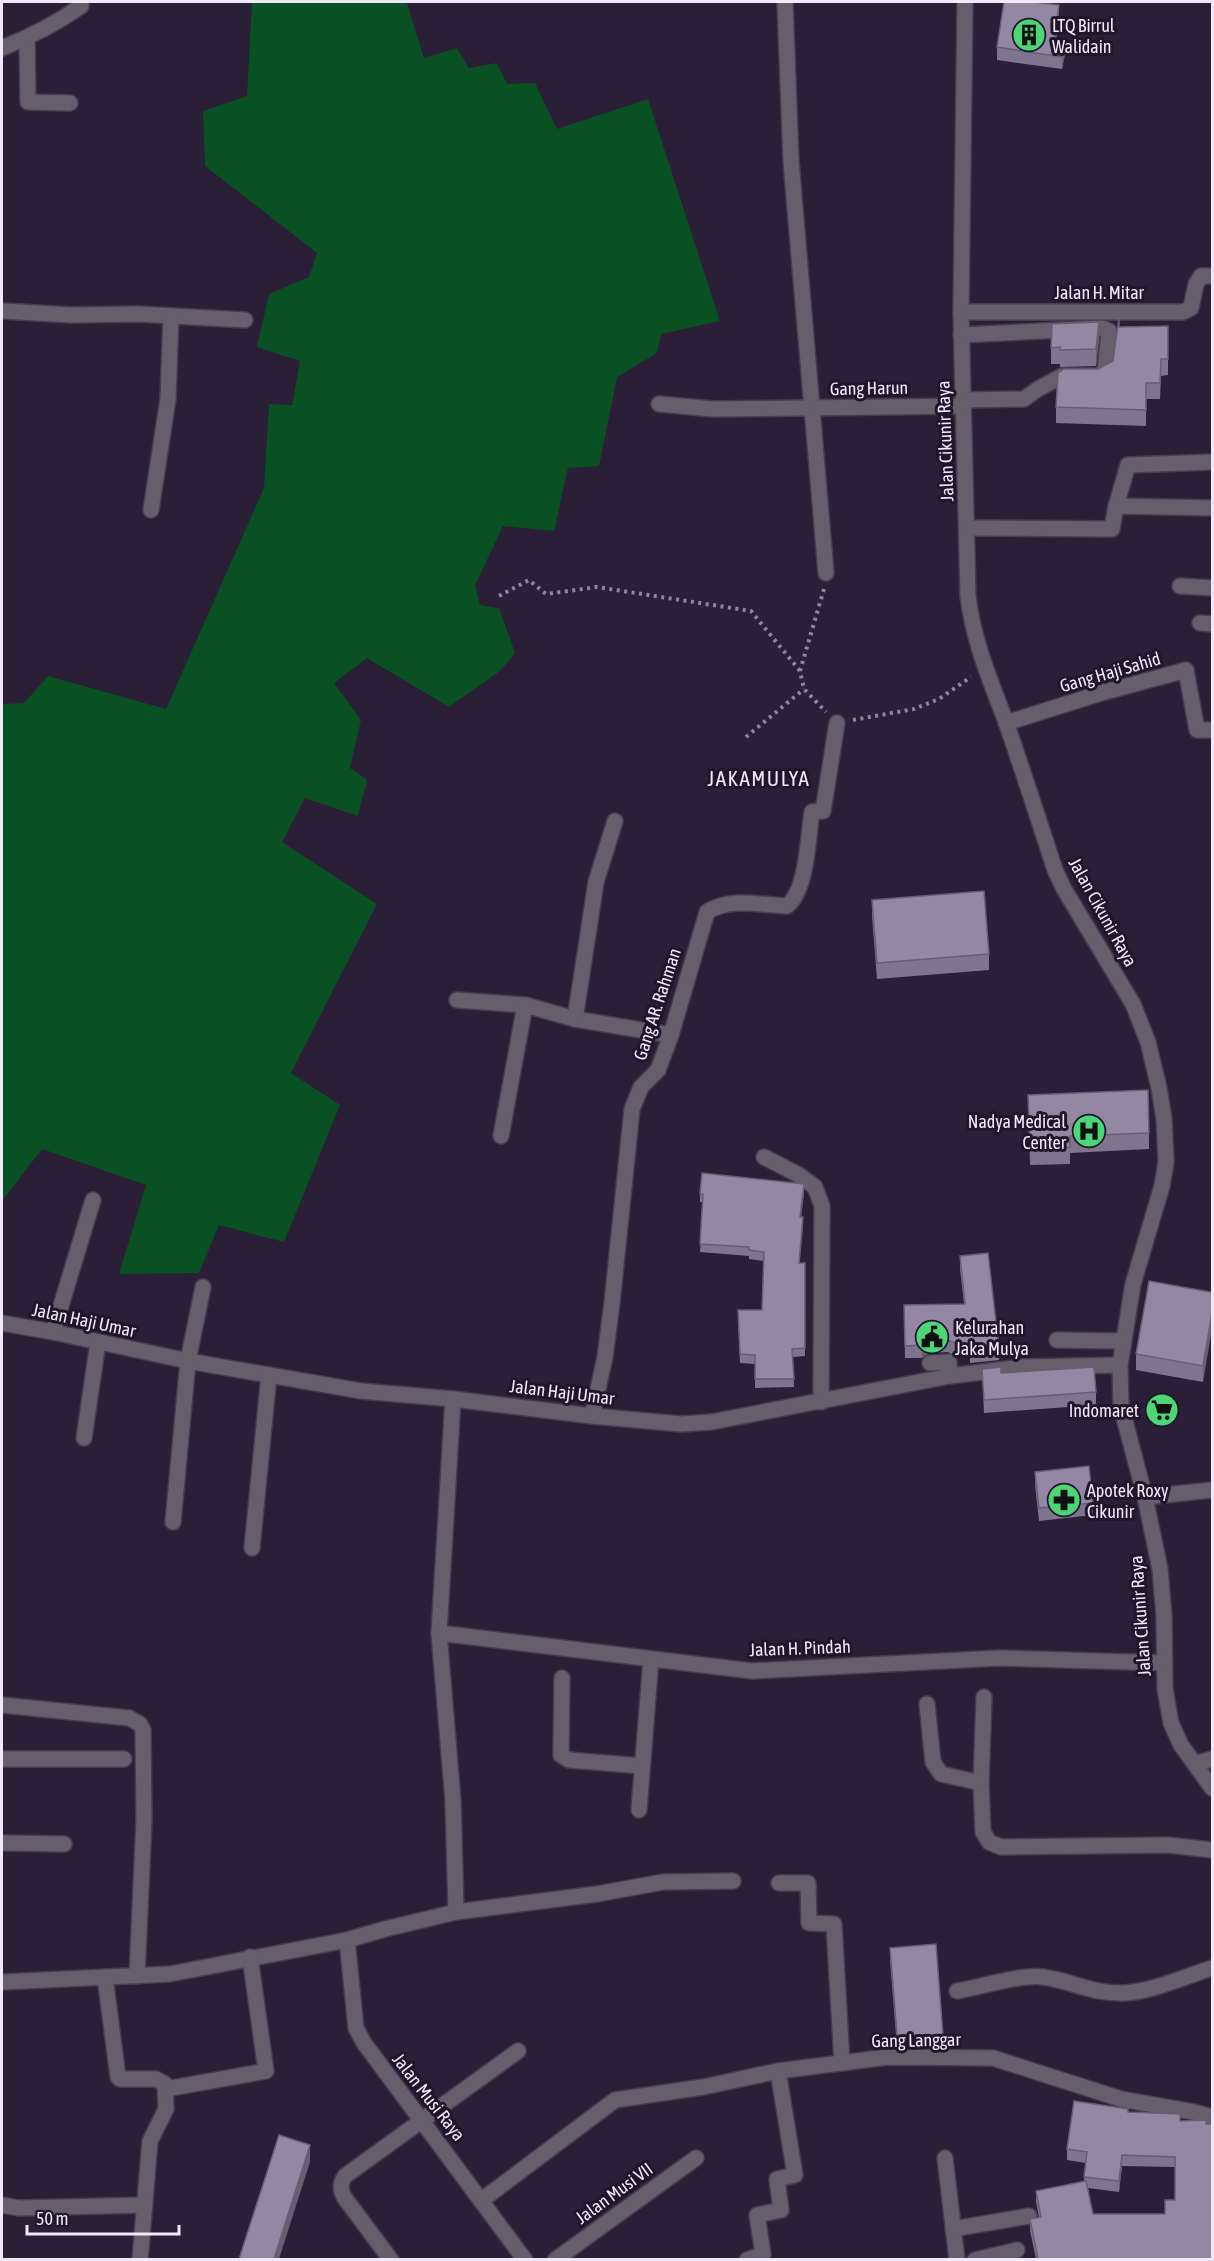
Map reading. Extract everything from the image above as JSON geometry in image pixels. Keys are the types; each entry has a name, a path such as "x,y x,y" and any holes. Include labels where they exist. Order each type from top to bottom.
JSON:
{"street":[{"path":"2,48 60,21 81,6 81,2"},
{"path":"785,2 791,161 826,573"},
{"name":"Jalan Cikunir Raya","path":"965,2 961,312 969,605 973,631 1055,870 1133,1004 1154,1065 1164,1119 1166,1162 1139,1285 1123,1341 1120,1365 1121,1406 1145,1497 1160,1569 1164,1616 1165,1689 1171,1723 1181,1744 1212,1788"},
{"path":"27,38 28,102 70,103"},
{"name":"Jalan H. Mitar","path":"961,312 1183,312 1191,308 1196,284 1201,276 1212,276"},
{"path":"2,311 72,315 138,314 245,320"},
{"path":"151,510 168,399 171,316"},
{"name":"Gang Harun","path":"659,404 713,409 812,408 1024,399 1038,388 1062,376 1097,376 1104,372 1109,331 1102,328 962,335"},
{"path":"967,528 1112,529 1128,465 1212,462"},
{"path":"1116,506 1212,508"},
{"path":"1180,586 1212,588"},
{"name":"Gang Haji Sahid","path":"1006,723 1101,693 1186,670 1197,730 1212,730"},
{"name":"Gang AR. Rahman","path":"592,1416 606,1346 632,1109 641,1088 658,1070 671,1035 707,912 716,906 728,903 787,906 794,900 802,877 812,813 823,811 837,723"},
{"path":"576,1019 596,882 615,822"},
{"path":"457,1000 525,1005 576,1019 671,1035"},
{"path":"501,1136 525,1005"},
{"path":"764,1157 799,1175 815,1187 822,1206 821,1402"},
{"path":"53,1332 93,1200"},
{"path":"173,1522 188,1361 203,1287"},
{"name":"Jalan Haji Umar","path":"2,1323 188,1361 361,1391 681,1424 711,1422 950,1376 1023,1367 1120,1365"},
{"path":"1057,1340 1123,1341"},
{"path":"84,1438 98,1342"},
{"path":"930,1363 949,1362 950,1376"},
{"path":"252,1548 269,1375"},
{"path":"453,1399 439,1633 453,1812 456,1912"},
{"path":"1145,1497 1212,1490"},
{"name":"Jalan H. Pindah","path":"439,1633 752,1671 1000,1658 1164,1663"},
{"path":"639,1809 651,1659"},
{"path":"562,1678 561,1755 569,1760 642,1766"},
{"path":"984,1697 981,1783 983,1832 989,1842 1001,1847 1168,1845 1212,1850"},
{"path":"927,1704 933,1762 941,1774 981,1783"},
{"path":"2,1705 129,1718 140,1724 143,1730 144,1820 137,1976"},
{"path":"2,1759 124,1759"},
{"path":"1195,1764 1212,1759"},
{"path":"2,1843 63,1844"},
{"path":"2,1982 170,1974 347,1940 456,1912 663,1882 733,1881"},
{"path":"779,1883 808,1883 809,1923 834,1924 842,2063"},
{"name":"Jalan Musi Raya","path":"347,1940 356,2028 375,2060 423,2120 525,2259"},
{"path":"166,2089 266,2072 250,1957"},
{"path":"957,1991 1032,1976 1045,1977 1096,1992 1124,1993 1141,1991 1212,1968"},
{"path":"105,1977 118,2077 120,2079 156,2079 165,2084 166,2089 166,2109 150,2141 140,2259"},
{"path":"390,2259 344,2197 342,2181 345,2176 518,2051"},
{"name":"Gang Langgar","path":"482,2200 615,2100 703,2087 778,2071 888,2057 993,2058 1121,2099 1212,2117"},
{"path":"747,2259 763,2254 757,2215 781,2210 777,2179 795,2175 778,2071"},
{"name":"Jalan Musi VII","path":"555,2259 696,2158"},
{"path":"945,2158 957,2259"},
{"path":"2,2205 19,2208 144,2205"},
{"path":"953,2229 1029,2216"},
{"path":"975,2259 1017,2250"}],"path":[{"path":"800,671 824,589 826,573"},
{"path":"499,596 529,580 546,594 597,587 751,611 800,671 804,690 837,723 914,709 939,699 985,667"},
{"path":"746,737 804,690"}],"green space":[{"path":"252,2 411,2 407,3 424,58 457,48 469,68 497,63 507,84 535,83 557,129 648,99 720,321 661,334 657,353 617,377 599,466 568,468 554,531 503,526 475,585 480,605 499,608 515,653 500,671 449,707 367,658 334,683 361,720 350,768 367,780 358,816 305,798 282,842 377,904 291,1073 340,1105 284,1242 219,1225 199,1273 119,1274 146,1185 42,1149 2,1201 2,704 24,703 48,676 166,709 264,488 269,404 292,405 300,361 257,347 269,294 309,277 317,253 205,166 203,111 247,96"}],"building":[{"name":"LTQ Birrul Walidain","path":"1004,2 1059,5 1054,40 1065,42 1062,57 997,47"},
{"path":"1119,318 1119,327 1168,326 1168,359 1161,359 1160,383 1146,383 1146,410 1056,407 1058,373 1064,369 1098,369 1113,361"},
{"path":"1099,322 1096,349 1051,348 1052,324"},
{"path":"984,891 989,954 877,963 872,900"},
{"name":"Nadya Medical Center","path":"1148,1090 1149,1133 1070,1136 1070,1147 1030,1149 1028,1095"},
{"path":"702,1173 804,1184 800,1217 803,1217 799,1263 805,1263 805,1348 792,1349 794,1379 755,1379 755,1355 740,1354 738,1310 762,1310 764,1252 749,1250 749,1247 700,1244"},
{"path":"988,1253 999,1348 970,1350 970,1344 957,1344 948,1340 905,1346 904,1305 965,1304 960,1256"},
{"path":"1149,1281 1212,1292 1212,1313 1203,1366 1136,1354"},
{"path":"1001,1367 1001,1373 1094,1367 1096,1392 984,1400 982,1369"},
{"name":"Apotek Roxy Cikunir","path":"1089,1466 1093,1503 1039,1508 1035,1472"},
{"path":"936,1944 943,2035 897,2035 890,1948"},
{"path":"1074,2101 1128,2109 1128,2112 1180,2114 1180,2121 1206,2120 1206,2124 1212,2124 1212,2259 1038,2259 1030,2219 1041,2217 1036,2191 1086,2181 1093,2214 1165,2214 1165,2200 1175,2200 1175,2157 1122,2155 1119,2181 1084,2177 1087,2152 1067,2149"},
{"path":"279,2135 310,2145 274,2259 239,2259"}],"place":[{"name":"LTQ Birrul Walidain","path":"1029,35"},
{"name":"Nadya Medical Center","path":"1089,1131"},
{"name":"Kelurahan Jaka Mulya","path":"932,1337"},
{"name":"Indomaret","path":"1162,1410"},
{"name":"Apotek Roxy Cikunir","path":"1064,1500"}],"district":[{"name":"JAKAMULYA","path":"759,778"}]}
